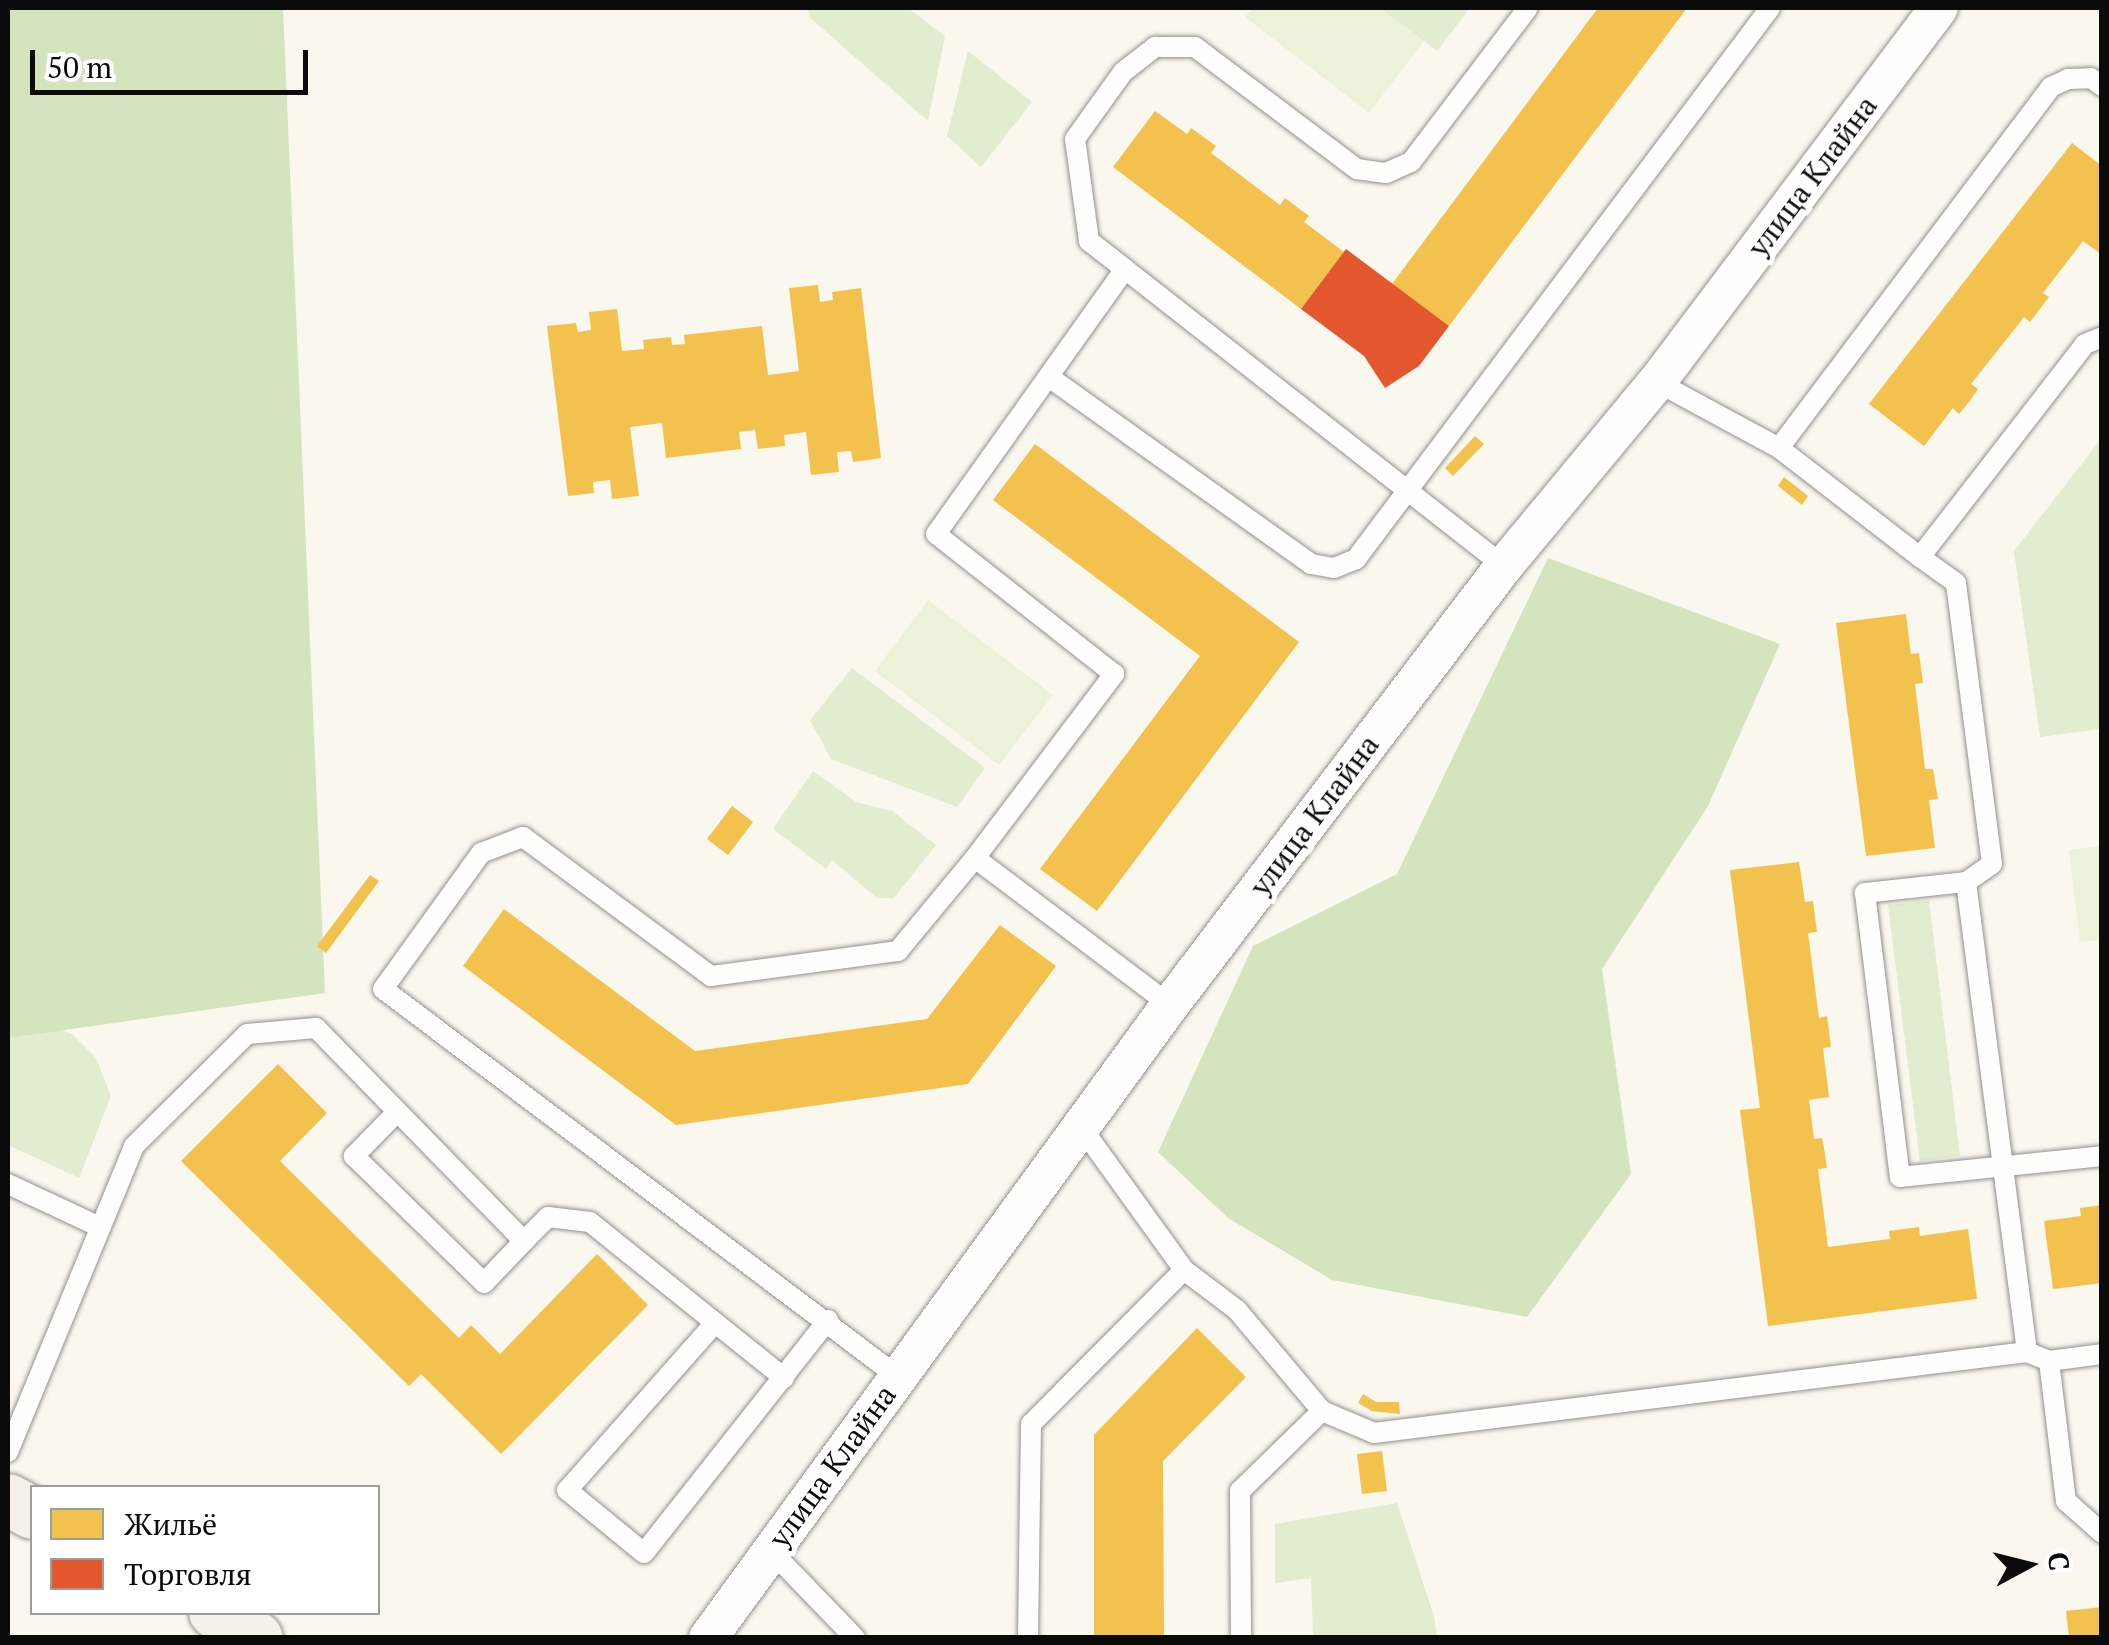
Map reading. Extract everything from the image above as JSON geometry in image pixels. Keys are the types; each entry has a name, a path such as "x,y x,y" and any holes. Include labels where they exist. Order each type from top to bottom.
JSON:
{"main road":[{"path":"8,1500 30,1512"},
{"path":"220,1615 257,1638"}],"street":[{"name":"улица Клайна","path":"715,1635 897,1376 1170,1006 1504,566 1657,382 1939,8"}],"lane":[{"path":"1504,566 1089,241 1075,139 1123,72 1155,46 1195,47 1356,169 1386,173 1411,162 1528,8"},
{"path":"1049,377 1311,564 1334,568 1356,558 1770,8"},
{"path":"1779,448 2052,87 2068,79 2092,78 2102,86"},
{"path":"897,1376 828,1320 383,990 481,852 504,840 522,837 711,976 898,951 975,858 1114,674 936,534 1125,269"},
{"path":"1920,557 2085,344 2102,337"},
{"path":"1657,382 1779,448 1956,583 1992,864 1966,882 1864,893 1900,1178 2102,1156"},
{"path":"975,858 1170,1006"},
{"path":"1966,882 2027,1352"},
{"path":"8,1452 134,1146 246,1034 316,1028 524,1241"},
{"path":"397,1112 354,1156 484,1282 548,1217 590,1222 784,1378"},
{"path":"1080,1127 1184,1270 1237,1310 1322,1411 1374,1433 2027,1352 2049,1361 2102,1354"},
{"path":"8,1184 100,1226"},
{"path":"1028,1638 1030,1424 1184,1270"},
{"path":"716,1323 566,1490 644,1554 828,1320"},
{"path":"2049,1361 2066,1501 2102,1533"},
{"path":"1241,1638 1240,1490 1322,1411"},
{"path":"771,1551 855,1638"}],"green space":[{"path":"8,8 283,8 325,993 8,1038"},
{"path":"808,8 908,8 945,36 928,121 809,17"},
{"path":"1253,8 1380,8 1424,41 1369,113 1245,17"},
{"path":"1380,8 1470,8 1437,51"},
{"path":"968,51 1032,102 981,167 947,136"},
{"path":"2101,439 2101,729 2040,737 2014,551"},
{"path":"1548,558 1780,644 1708,806 1602,969 1631,1174 1527,1317 1332,1280 1228,1218 1158,1152 1253,946 1397,874"},
{"path":"928,600 1053,695 999,765 875,671"},
{"path":"852,668 985,768 957,807 831,759 810,720"},
{"path":"813,771 856,802 892,811 936,845 894,898 877,898 832,860 826,869 773,829"},
{"path":"2101,846 2101,940 2080,942 2069,850"},
{"path":"1929,900 1960,1156 1920,1161 1888,905"},
{"path":"8,1016 39,1020 72,1034 96,1058 111,1096 79,1178 8,1145"},
{"path":"1397,1503 1434,1616 1437,1637 1313,1637 1311,1578 1275,1583 1275,1524"}],"building: Жильё":[{"path":"1598,8 1687,8 1449,326 1392,284"},
{"path":"1155,111 1187,134 1191,128 1216,146 1211,153 1280,205 1285,198 1309,216 1304,222 1344,252 1301,309 1113,167"},
{"path":"2072,143 2102,166 2102,255 2083,241 2043,293 2049,297 2030,322 2024,317 1971,384 1978,389 1969,402 1959,414 1953,408 1924,446 1869,404"},
{"path":"818,285 820,302 833,300 832,292 861,288 881,458 853,462 851,451 837,452 839,472 811,475 806,432 784,435 785,446 758,449 755,430 739,432 741,449 666,458 662,423 630,427 639,496 612,499 610,480 593,482 594,493 568,496 547,326 576,323 578,332 591,330 589,312 617,309 622,351 644,349 643,340 671,337 672,345 685,344 684,335 762,326 768,375 799,371 789,288"},
{"path":"1475,436 1484,444 1453,476 1445,468"},
{"path":"1035,444 1299,642 1097,911 1040,869 1200,656 993,500"},
{"path":"1784,477 1808,496 1802,505 1778,486"},
{"path":"1906,614 1911,654 1919,653 1923,683 1915,684 1925,769 1933,769 1938,799 1929,800 1935,848 1866,856 1836,623"},
{"path":"732,806 753,822 728,855 707,839"},
{"path":"1799,862 1805,902 1813,901 1817,932 1808,933 1819,1018 1827,1016 1831,1047 1823,1048 1829,1097 1809,1100 1814,1139 1822,1138 1827,1168 1818,1169 1828,1247 1890,1239 1889,1231 1919,1227 1920,1236 1968,1229 1977,1299 1768,1326 1740,1110 1760,1108 1730,870"},
{"path":"370,875 379,881 326,953 317,946"},
{"path":"504,909 695,1051 927,1019 1000,925 1056,966 968,1084 676,1125 463,966"},
{"path":"278,1064 327,1113 280,1161 459,1338 471,1325 500,1354 597,1254 648,1305 501,1454 421,1374 409,1386 181,1161"},
{"path":"2102,1205 2102,1283 2053,1289 2044,1221 2081,1216 2080,1208"},
{"path":"1197,1328 1246,1377 1163,1461 1164,1638 1094,1638 1094,1435"},
{"path":"1363,1394 1376,1402 1399,1402 1400,1414 1372,1411 1358,1403"},
{"path":"1382,1451 1387,1491 1362,1494 1357,1454"},
{"path":"2102,1607 2102,1638 2069,1638 2066,1611"}],"building: Торговля":[{"path":"1346,249 1449,326 1419,366 1385,388 1364,356 1301,309"}]}
